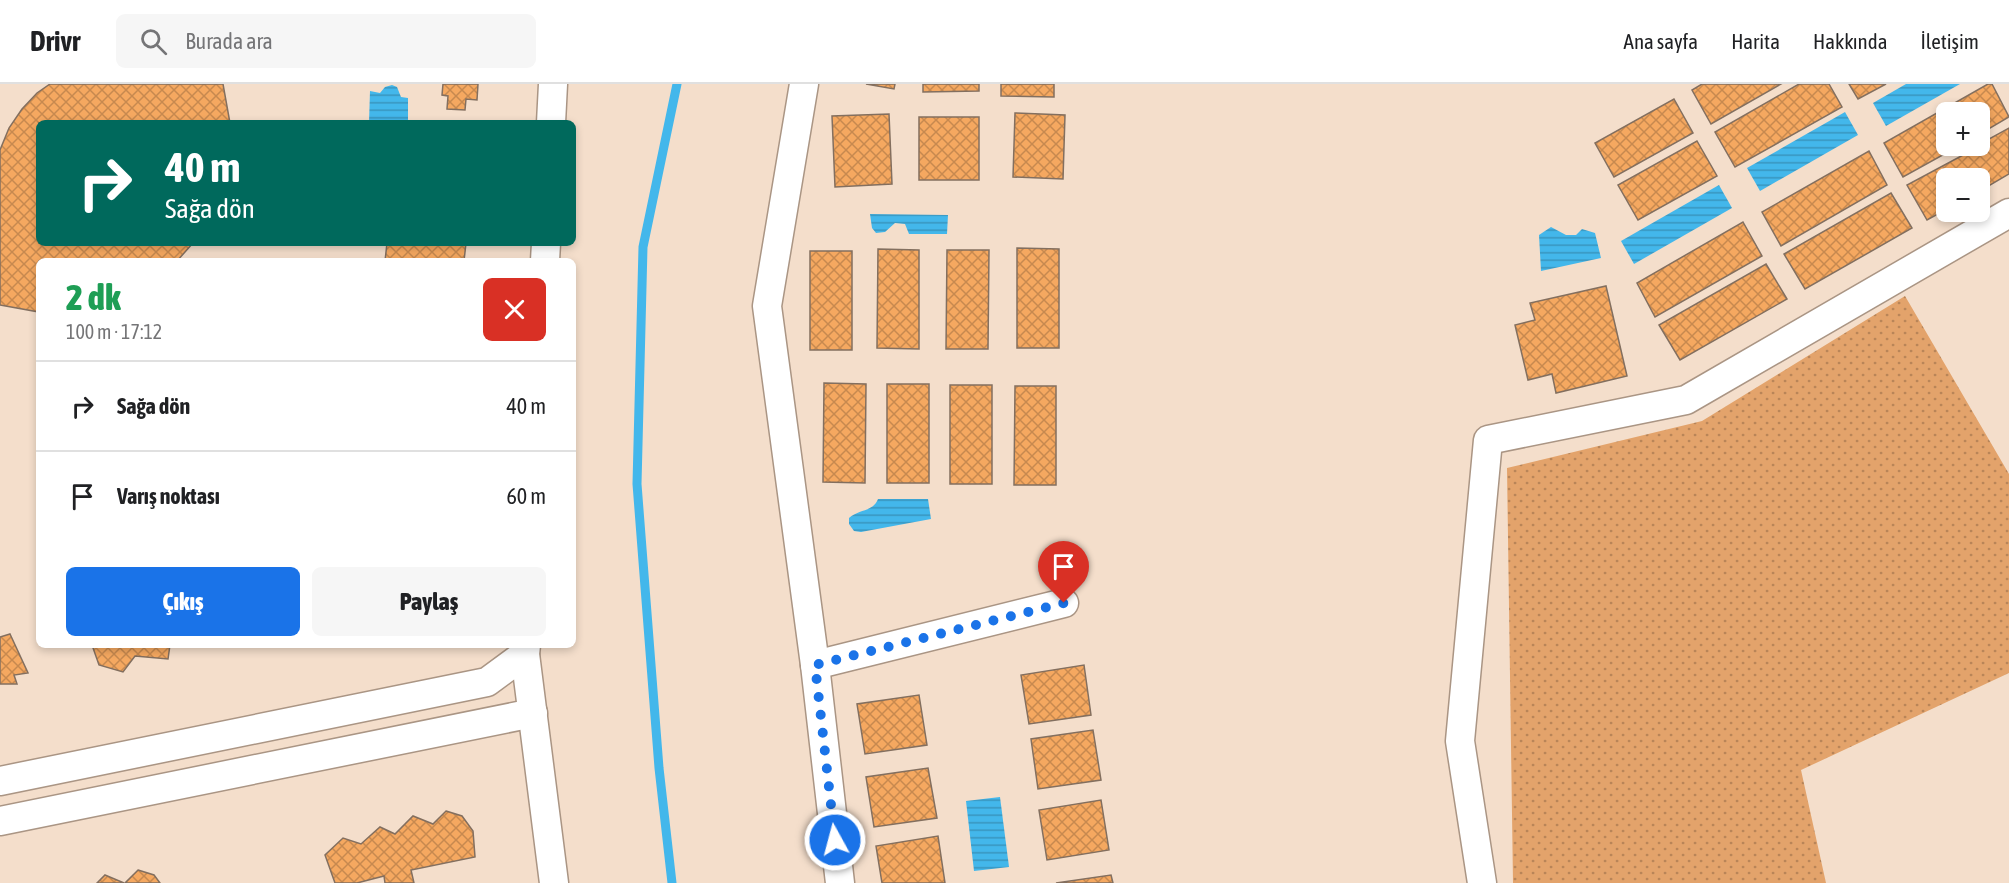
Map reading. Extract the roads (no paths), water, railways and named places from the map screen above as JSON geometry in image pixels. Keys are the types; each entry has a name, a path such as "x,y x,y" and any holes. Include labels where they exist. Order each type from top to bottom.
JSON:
{"street":[{"path":"551,120 553,84"},
{"path":"804,84 767,306 815,665 840,883"},
{"path":"1482,883 1460,741 1488,440 1686,400 2009,213"},
{"path":"815,665 1064,603"},
{"path":"525,650 554,883"},
{"path":"0,781 487,682 525,650"},
{"path":"0,821 533,713"}],"water":[{"path":"1906,84 1960,84 1886,126 1873,103"},
{"path":"392,85 397,87 401,97 408,98 408,120 369,120 370,91 380,93 385,87"},
{"path":"1845,112 1858,135 1760,191 1747,168"},
{"path":"1719,185 1732,208 1634,264 1621,241"},
{"path":"870,214 948,215 947,234 909,234 905,224 895,223 885,232 876,233 872,228"},
{"path":"1551,227 1566,235 1576,235 1582,229 1595,233 1601,258 1541,271 1539,235"},
{"path":"878,499 928,499 931,519 861,532 854,531 849,524 849,518 873,506"},
{"path":"1000,797 1009,867 974,871 966,801"}],"waterway":[{"path":"672,883 659,768 637,484 643,247 677,84"}]}
